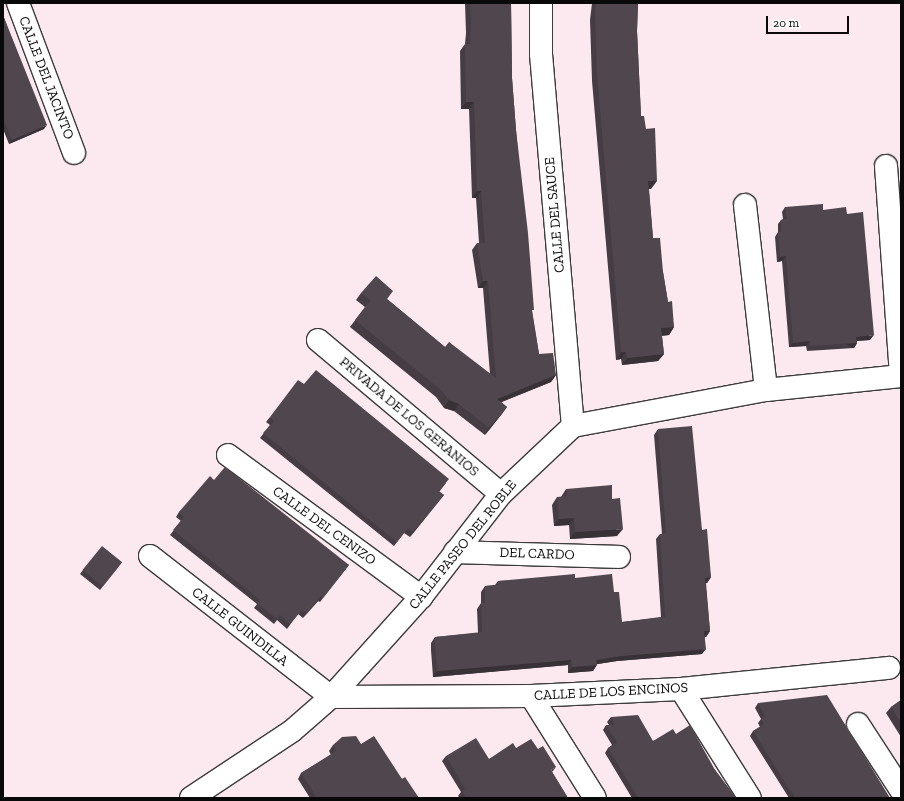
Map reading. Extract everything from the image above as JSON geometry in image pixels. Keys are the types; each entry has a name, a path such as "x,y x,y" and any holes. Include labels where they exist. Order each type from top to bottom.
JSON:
{"street":[{"name":"CALLE DEL JACINTO","path":"18,3 74,153"},
{"name":"CALLE DEL SAUCE","path":"541,3 542,62 573,426"},
{"path":"573,426 766,390 901,375 886,166"},
{"path":"744,205 766,390"},
{"name":"PRIVADA DE LOS GERANIOS","path":"318,340 501,494"},
{"name":"CALLE PASEO DEL ROBLE","path":"191,798 292,731 331,697 420,597 501,494 573,426"},
{"name":"CALLE DEL CENIZO","path":"228,455 420,597"},
{"name":"DEL CARDO","path":"455,552 619,557"},
{"name":"CALLE GUINDILLA","path":"150,556 331,697"},
{"name":"CALLE DE LOS ENCINOS","path":"331,697 531,696 681,689 889,668"},
{"path":"681,689 750,798"},
{"path":"531,696 595,798"},
{"path":"858,724 901,790"}],"building":[{"path":"470,3 511,3 512,78 516,130 528,233 534,310 532,310 539,354 553,353 556,375 497,399 507,407 489,428 459,404 449,400 441,390 355,320 371,300 361,293 376,276 393,291 387,299 445,347 449,342 496,378 488,281 483,281 477,243 485,243 481,191 477,191 474,102 466,102 465,44 470,44"},
{"path":"596,3 638,3 637,31 641,116 644,116 646,129 655,128 657,181 648,181 653,238 660,238 663,272 668,302 672,301 674,327 661,328 664,354 627,358 626,352 621,352 597,74"},
{"path":"3,15 47,125 12,140 3,118"},
{"path":"823,204 823,210 846,207 847,214 863,212 874,335 856,337 857,343 810,346 810,341 793,343 786,256 780,257 778,232 781,232 781,220 787,219 785,207"},
{"path":"316,370 449,479 439,491 444,495 413,532 408,528 397,542 263,433 274,421 270,417 298,380 304,384"},
{"path":"692,426 702,530 707,529 711,577 705,578 710,631 704,631 706,649 621,656 596,660 597,665 572,667 571,660 437,671 435,637 482,632 481,603 485,603 485,586 498,585 498,581 575,574 575,578 612,574 614,592 619,592 622,622 665,617 660,534 666,533 658,429"},
{"path":"225,467 349,565 323,598 321,596 307,613 302,610 290,624 280,615 277,619 257,603 260,600 173,530 184,517 179,512 210,476 214,480"},
{"path":"612,485 612,499 620,498 623,529 575,532 574,518 559,519 557,497 567,496 566,489"},
{"path":"102,546 122,562 103,586 82,570"},
{"path":"827,695 890,798 795,798 753,731 764,724 761,719 765,716 758,703"},
{"path":"901,700 901,723 891,707"},
{"path":"638,715 653,741 673,729 676,734 690,725 715,770 736,798 638,798 608,748 617,743 606,725 615,725 611,717"},
{"path":"356,736 361,744 374,736 402,779 405,777 419,798 317,798 301,773 336,751 333,745 342,737"},
{"path":"476,738 489,759 513,743 516,748 531,739 538,749 543,746 556,767 551,770 568,798 466,798 462,791 465,789 446,756"}]}
